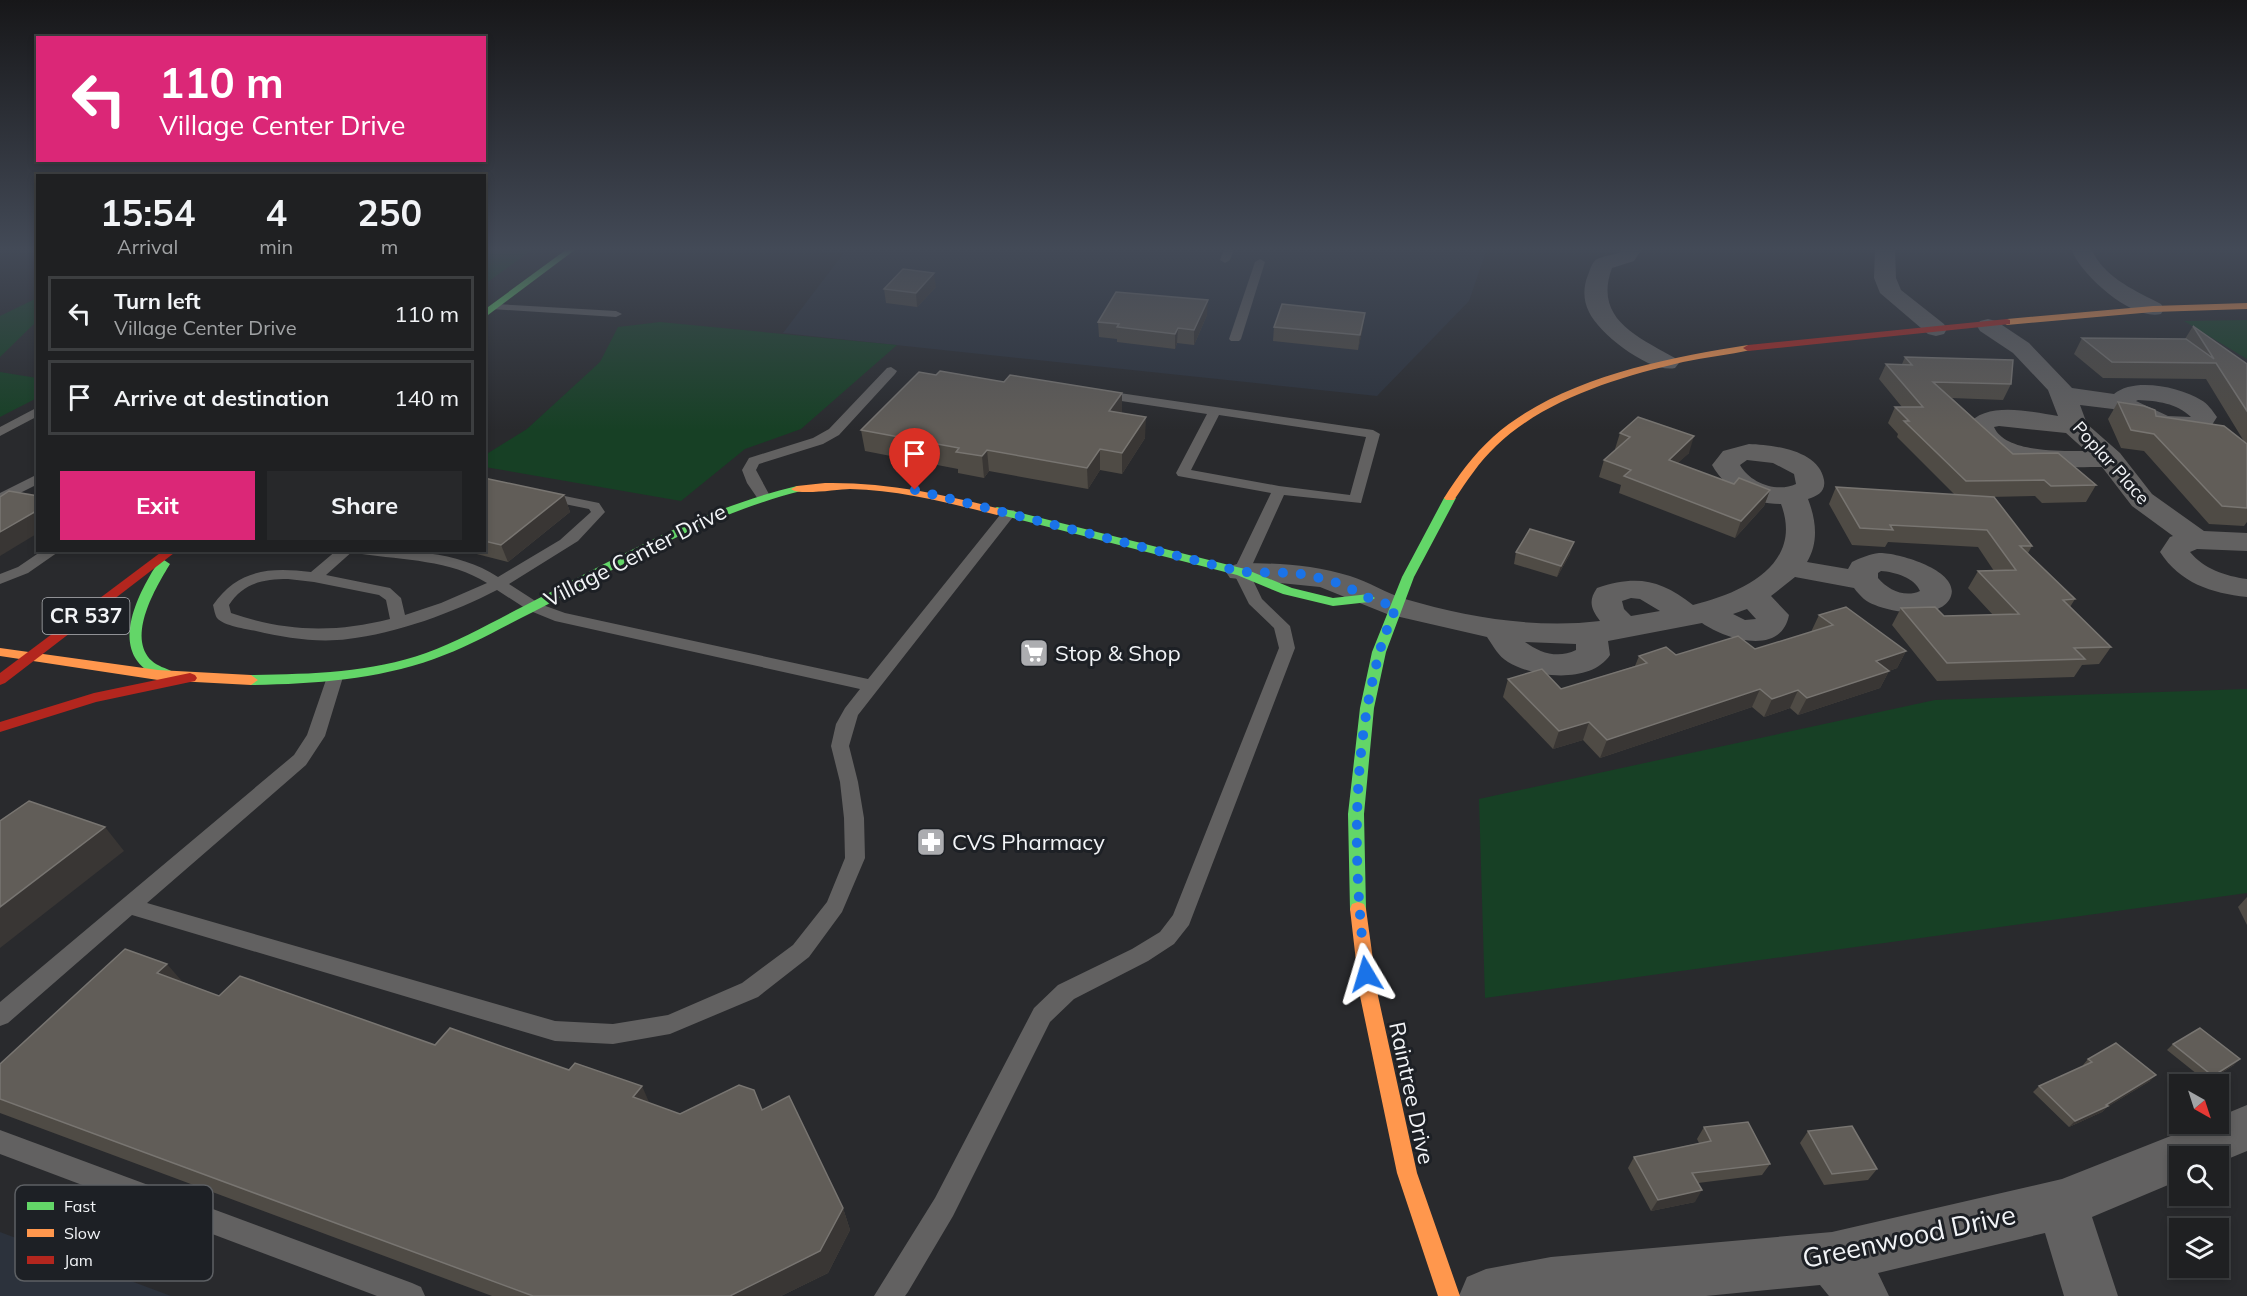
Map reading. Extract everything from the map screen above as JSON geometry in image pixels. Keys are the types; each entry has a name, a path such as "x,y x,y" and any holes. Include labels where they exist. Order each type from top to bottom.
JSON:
{"street":[{"path":"1598,309 1610,325 1627,340 1667,363"},
{"path":"1911,309 1936,329"},
{"name":"Raintree Drive","path":"1449,1296 1407,1173 1369,996 1358,906 1356,814 1362,746 1367,708 1379,652 1383,602 1408,577 1466,473 1505,432 1552,402 1585,388 1667,363 1740,348 2148,309"},
{"name":"Poplar Place","path":"1988,326 2021,348 2064,395 2075,427 2110,459 2142,500 2197,540"},
{"path":"2064,395 2120,402"},
{"path":"2075,427 2003,417 1989,419 1983,423 1981,428 1982,433 1990,441 2016,453 2034,457 2110,459"},
{"name":"Village Center Drive","path":"0,652 190,678 258,682 335,677 421,659 534,607 704,518 763,496 809,487 875,485 915,490 1242,572 1296,573 1341,584 1383,602 1499,631 1513,649 1526,658 1543,664 1564,665 1581,662 1593,655 1592,642 1587,633 1697,615 1743,631 1758,630 1768,626 1773,620 1773,615 1752,596 1782,575 1789,567"},
{"path":"1792,495 1800,512 1802,532 1799,548 1789,567 1842,578 1863,579"},
{"path":"2247,542 2197,540 2181,543 2175,552 2179,560 2200,575 2221,583 2247,588"},
{"name":"CR 537","path":"0,680 170,552"},
{"path":"168,675 146,663 140,654 135,635 136,614 146,589 172,552"},
{"path":"0,727 80,700 136,686 190,678"},
{"name":"Greenwood Drive","path":"1485,1296 1551,1284 1847,1277 2062,1204 2247,1128"},
{"path":"2062,1204 2091,1296"}],"lane":[{"path":"1235,339 1245,309"},
{"path":"490,311 616,314"},
{"path":"763,496 749,470 754,461 818,441 834,432 891,371"},
{"path":"1086,392 1373,434 1356,500 1279,490 1183,473 1215,411"},
{"path":"0,432 36,412"},
{"path":"0,499 36,479"},
{"path":"887,1296 899,1283 944,1208 1042,1016 1066,992 1140,956 1167,938 1182,919 1287,648 1281,626 1255,602 1242,572 1279,490"},
{"path":"399,622 393,598 384,591 314,577 269,574 238,584 226,595 221,604 224,616 237,621 311,634 350,633 399,622 452,605 501,584 560,547 592,521 598,512 594,506 528,492"},
{"path":"129,906 555,1031 613,1034 670,1024 750,990 801,951 835,906 855,858 850,791 840,746 845,724 851,712 1009,513"},
{"path":"0,579 23,570 51,552"},
{"path":"314,577 345,552"},
{"path":"377,552 438,560 477,570 534,607 561,617 872,686"},
{"path":"0,1016 300,760 316,736 335,677"},
{"path":"0,1142 115,1185"},
{"path":"213,1222 412,1296"}],"shaded area":[{"path":"801,309 1461,309 1377,396 783,333"},
{"path":"0,1232 15,1238 15,1281 131,1281 171,1296 0,1296"}],"green space":[{"path":"13,309 36,309 36,322 0,357 0,316"},
{"path":"2247,320 2247,359 2184,321"},
{"path":"660,322 897,345 801,429 745,449 681,501 486,467 486,454 527,429 600,362 618,327"},
{"path":"0,372 36,378 36,399 0,417"},
{"path":"2247,689 2247,893 1485,998 1479,799 1935,700"}],"building":[{"path":"1106,309 1204,309 1194,330 1178,328 1175,334 1117,327 1119,324 1098,322"},
{"path":"1280,309 1333,309 1365,313 1360,335 1274,327"},
{"path":"2193,326 2247,364 2247,411 2216,363 2112,362 2082,338 2186,339 2214,359"},
{"path":"1905,357 2013,360 2011,384 1933,382 2013,454 2058,453 2096,485 2051,486 2044,480 1966,481 1904,421 1909,421 1895,407 1923,407 1886,364 1912,365"},
{"path":"940,371 1004,382 1010,375 1122,393 1109,411 1146,417 1122,453 1100,449 1087,468 987,450 982,456 956,452 959,448 861,430 919,372 936,375"},
{"path":"2118,402 2155,410 2156,416 2224,426 2247,444 2247,508 2222,506 2154,434 2131,430"},
{"path":"1638,417 1694,436 1669,460 1734,484 1739,478 1770,490 1741,521 1624,476 1631,470 1604,460 1630,437 1620,433"},
{"path":"486,478 564,495 501,545 486,541"},
{"path":"1836,487 1994,497 2032,546 2020,546 2075,599 2063,600 2111,647 2074,648 2085,659 1947,663 1901,608 1935,607 1944,616 2019,614 1978,571 2016,570 1987,530 1890,525 1893,530 1860,528"},
{"path":"9,491 36,496 36,511 0,532 0,497"},
{"path":"1530,529 1574,542 1561,566 1516,552"},
{"path":"1846,607 1906,651 1876,661 1889,671 1807,698 1798,690 1772,699 1760,689 1607,740 1589,722 1559,731 1508,679 1542,669 1561,689 1647,663 1639,656 1666,647 1676,655 1738,636 1755,649 1833,625 1819,615"},
{"path":"29,801 105,827 0,907 0,821"},
{"path":"125,949 167,964 157,973 219,996 240,976 435,1045 450,1028 569,1070 575,1063 642,1086 633,1097 680,1114 739,1085 754,1090 762,1110 789,1096 843,1208 820,1251 730,1296 533,1296 0,1099 0,1064"},
{"path":"2200,1028 2240,1059 2216,1074 2210,1074 2173,1044"},
{"path":"2116,1043 2156,1075 2106,1105 2108,1106 2075,1121 2039,1086 2092,1062 2088,1059"},
{"path":"1748,1122 1770,1164 1692,1173 1702,1190 1658,1200 1634,1157 1711,1141 1704,1127"},
{"path":"1852,1126 1877,1169 1832,1174 1808,1131"}],"traffic: fast":[{"path":"486,314 491,309"},
{"path":"251,680 315,679 368,672 430,656 499,624 691,525 760,498 797,489"},
{"path":"1358,909 1356,814 1367,708 1379,652 1408,577 1450,498"},
{"path":"997,511 1241,572 1288,591 1333,602 1369,598"},
{"path":"164,564 144,599 135,641 139,654 147,664 168,675"}],"traffic: slow":[{"path":"2007,322 2148,309"},
{"path":"1450,498 1490,445 1533,414 1561,399 1591,386 1654,366 1748,348"},
{"path":"797,489 875,487 921,493 997,511"},
{"path":"0,652 158,675 251,680"},
{"path":"1358,909 1369,996 1407,1173 1449,1296"}],"traffic: jam":[{"path":"1748,348 2007,322"},
{"path":"0,680 169,552"},
{"path":"0,727 94,698 190,678"}],"place":[{"name":"Stop & Shop","path":"1034,653"},
{"name":"CVS Pharmacy","path":"931,842"}],"route":[{"path":"915,490 1242,572 1296,573 1316,577 1341,584 1369,598 1396,607 1379,652 1367,708 1356,814 1358,906 1366,974"}]}
